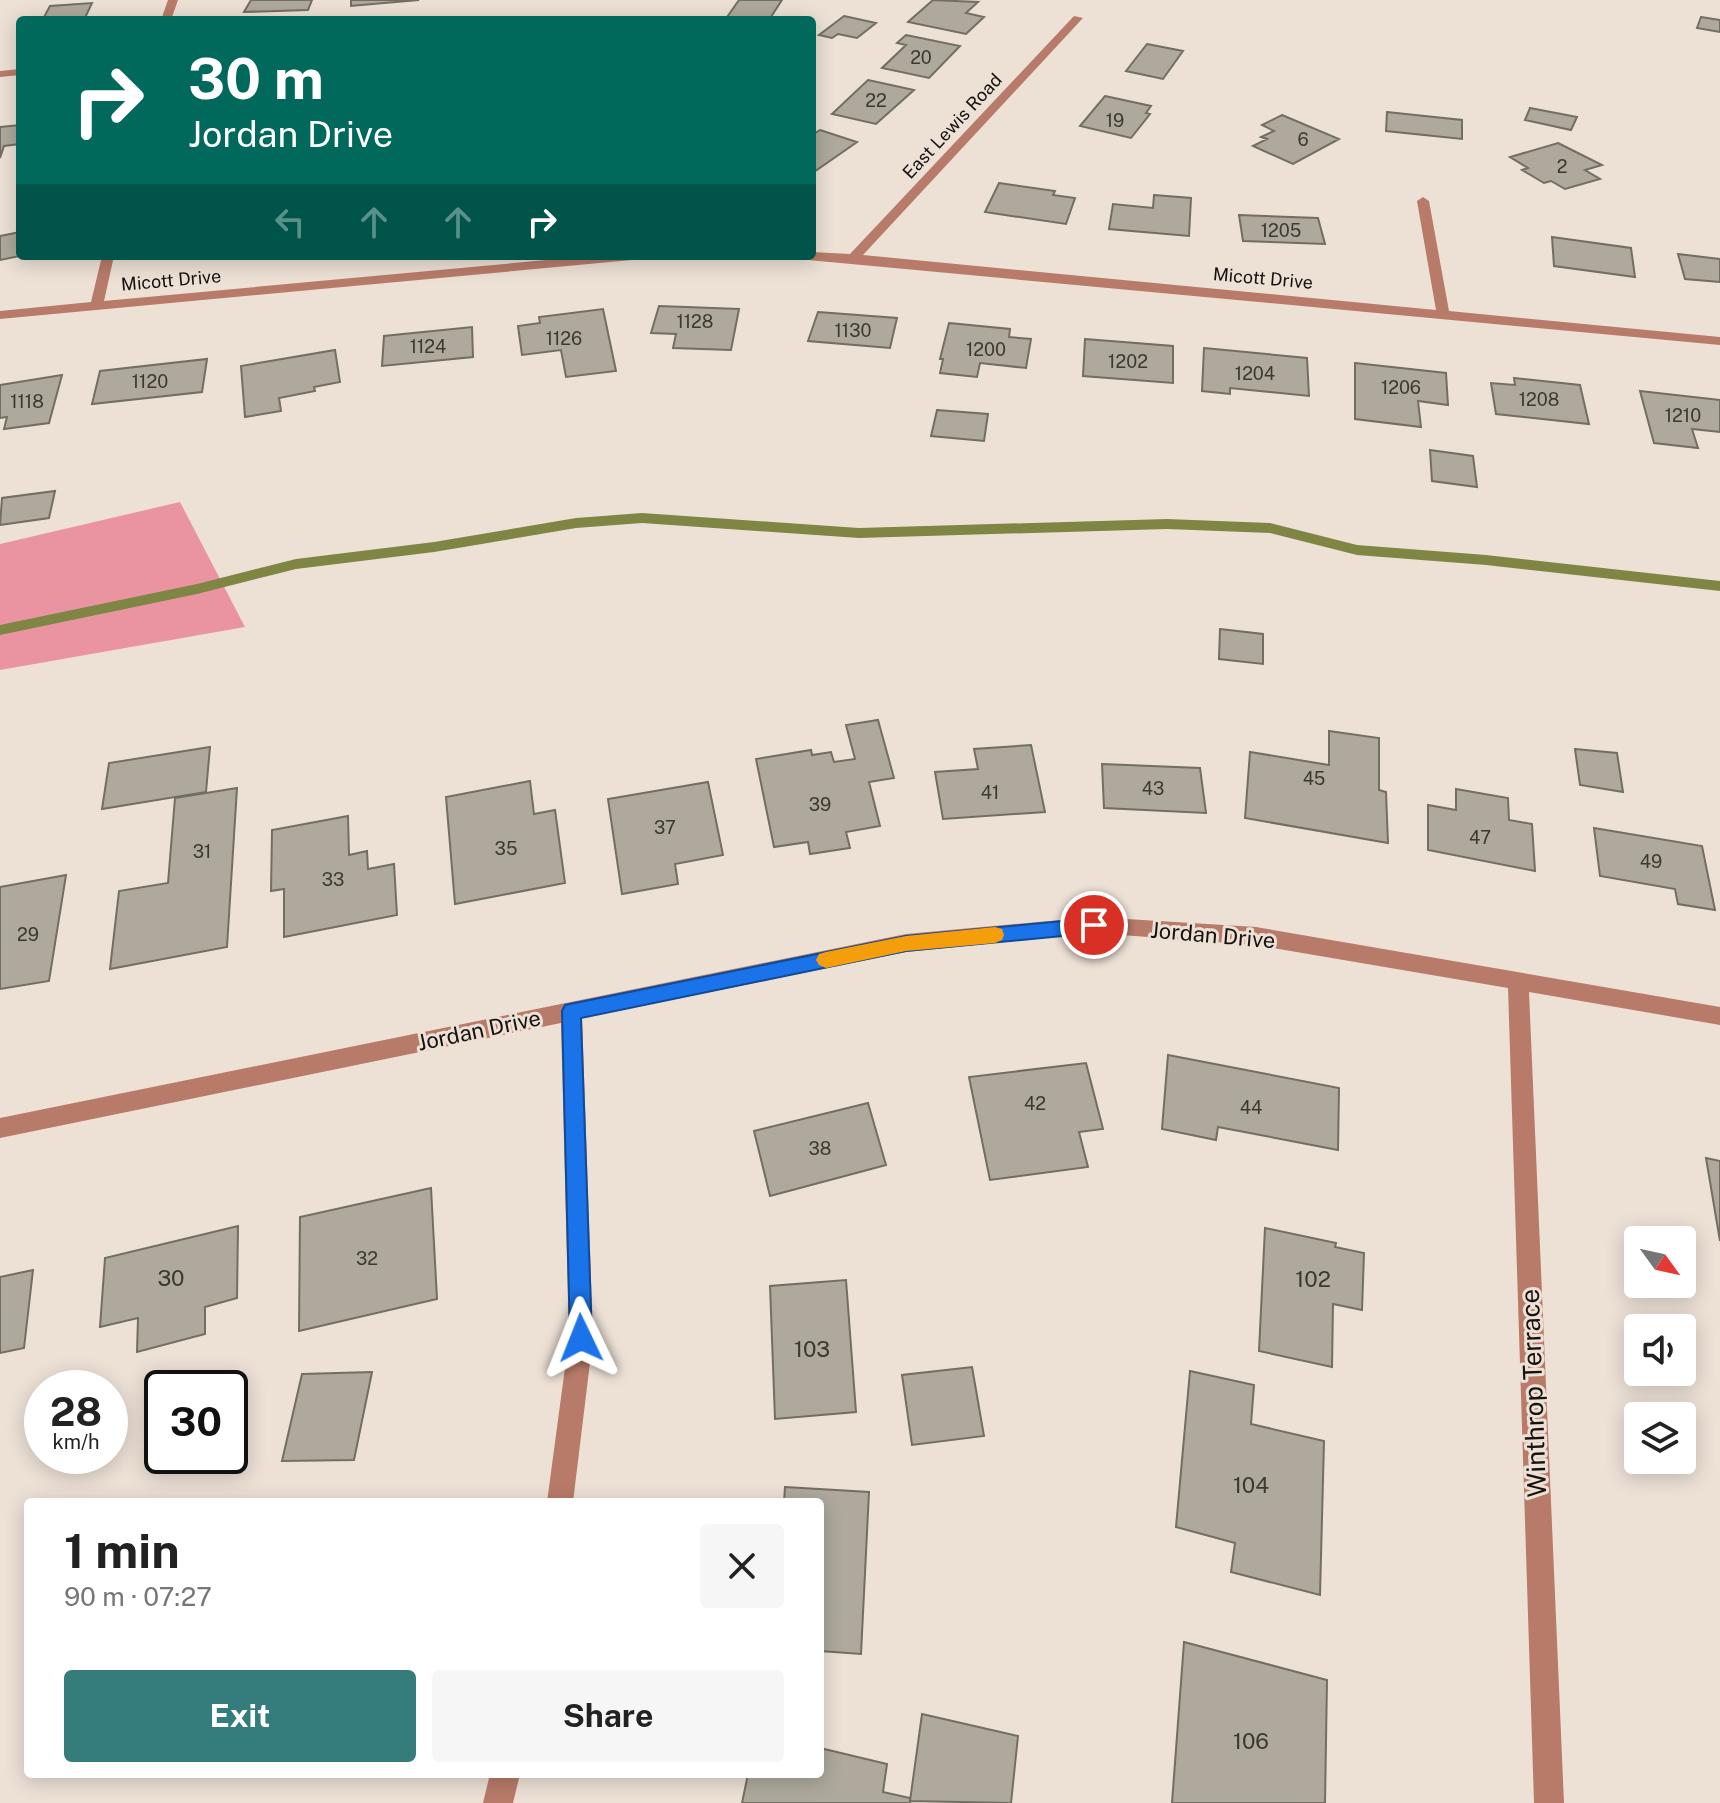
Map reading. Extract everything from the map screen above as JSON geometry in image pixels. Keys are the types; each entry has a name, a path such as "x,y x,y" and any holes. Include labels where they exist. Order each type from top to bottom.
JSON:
{"street":[{"name":"East Lewis Road","path":"853,258 1078,18"},
{"path":"1423,201 1443,313"},
{"name":"Micott Drive","path":"816,257 1720,341"},
{"path":"97,304 107,260"},
{"name":"Micott Drive","path":"0,315 587,260"},
{"name":"Jordan Drive","path":"0,1128 906,943 1094,925 1256,936 1720,1016"},
{"name":"Winthrop Terrace","path":"1518,983 1549,1803"},
{"path":"561,1498 581,1338 571,1011"},
{"path":"498,1803 504,1778"}],"shaded area":[{"path":"180,502 245,627 0,670 0,544"}],"building":[{"path":"251,0 312,0 308,10 244,12"},
{"path":"351,0 419,0 351,6"},
{"path":"739,0 782,0 772,16 728,16"},
{"path":"933,0 978,2 966,13 984,17 966,34 908,22"},
{"path":"92,3 86,16 45,16 50,6"},
{"path":"844,16 876,23 857,38 838,34 832,38 819,35"},
{"path":"1701,17 1720,20 1720,32 1697,28"},
{"path":"906,35 960,46 929,78 882,68 906,45 897,43"},
{"path":"1147,44 1183,51 1163,79 1126,71"},
{"path":"868,80 914,90 876,124 832,114"},
{"path":"1105,96 1151,106 1146,113 1150,114 1131,138 1080,126"},
{"path":"1530,108 1577,117 1571,130 1525,120"},
{"path":"1387,112 1462,120 1462,139 1386,131"},
{"path":"1282,115 1339,139 1293,164 1253,146 1267,139 1261,137 1274,131 1262,125"},
{"path":"16,125 16,144 4,146 0,158 0,127"},
{"path":"820,130 857,142 816,171 816,132"},
{"path":"1558,143 1602,165 1585,170 1600,179 1565,189 1551,181 1544,183 1522,170 1528,168 1510,157"},
{"path":"999,183 1055,191 1053,195 1075,198 1066,224 985,212"},
{"path":"1154,195 1191,198 1189,236 1109,229 1113,204 1153,208"},
{"path":"1239,215 1318,218 1325,244 1243,241"},
{"path":"16,233 16,257 0,260 0,236"},
{"path":"1552,237 1631,248 1635,277 1554,266"},
{"path":"1678,254 1720,259 1720,282 1685,279"},
{"path":"659,306 739,309 731,350 673,348 676,334 651,333"},
{"path":"603,309 616,371 566,377 561,350 522,355 518,326 540,323 539,317"},
{"path":"818,312 897,318 890,348 808,341"},
{"path":"949,323 1010,329 1009,337 1031,339 1026,368 980,363 977,377 940,373 943,359 940,359"},
{"path":"472,327 473,357 382,366 384,336"},
{"path":"1085,339 1173,346 1173,383 1083,376"},
{"path":"1204,348 1307,358 1309,396 1230,388 1230,394 1202,391"},
{"path":"335,350 340,382 279,398 281,411 245,417 241,366"},
{"path":"207,359 202,392 92,404 100,371"},
{"path":"1355,363 1446,373 1448,405 1418,401 1421,427 1355,419"},
{"path":"62,375 49,423 4,429 7,417 0,418 0,385"},
{"path":"1514,378 1580,385 1589,424 1496,414 1491,383 1515,385"},
{"path":"1640,391 1720,400 1720,432 1692,429 1698,448 1654,443"},
{"path":"937,410 988,414 984,441 931,436"},
{"path":"1430,450 1473,456 1477,487 1432,481"},
{"path":"55,491 49,518 0,525 2,498"},
{"path":"1220,629 1263,634 1263,664 1219,659"},
{"path":"878,720 894,778 869,782 880,826 846,832 850,848 810,854 808,842 774,847 756,759 811,750 812,755 831,752 834,762 855,759 846,725"},
{"path":"1329,731 1379,738 1379,790 1386,792 1388,843 1245,818 1250,752 1329,765"},
{"path":"1031,745 1045,812 943,819 935,772 978,769 974,749"},
{"path":"210,747 206,792 102,809 109,763"},
{"path":"1575,749 1617,753 1623,792 1580,785"},
{"path":"1102,764 1200,768 1206,813 1104,808"},
{"path":"530,781 534,814 555,810 565,883 455,904 446,797"},
{"path":"708,782 723,855 675,864 678,884 622,894 608,799"},
{"path":"237,788 227,947 110,969 119,891 168,883 175,798"},
{"path":"1456,789 1508,798 1509,820 1532,824 1535,871 1428,850 1428,805 1456,810"},
{"path":"348,816 349,855 367,851 368,869 394,864 397,915 284,937 284,889 271,891 272,830"},
{"path":"1594,828 1702,846 1715,910 1678,904 1675,889 1600,876"},
{"path":"66,875 49,981 0,989 0,887"},
{"path":"1168,1055 1339,1088 1338,1150 1218,1127 1216,1140 1162,1129"},
{"path":"1086,1063 1103,1129 1079,1132 1088,1167 990,1180 969,1077"},
{"path":"868,1103 886,1165 770,1196 754,1131"},
{"path":"1706,1158 1720,1161 1720,1241"},
{"path":"431,1188 437,1299 299,1331 300,1217"},
{"path":"238,1226 237,1298 205,1307 205,1334 137,1352 138,1318 100,1327 105,1258"},
{"path":"1265,1228 1336,1243 1335,1247 1364,1253 1362,1310 1333,1304 1332,1367 1259,1351"},
{"path":"33,1270 24,1348 0,1353 0,1277"},
{"path":"846,1280 856,1412 775,1419 770,1286"},
{"path":"972,1367 984,1436 912,1445 902,1375"},
{"path":"1190,1371 1254,1385 1251,1424 1324,1441 1320,1595 1231,1572 1235,1543 1176,1527"},
{"path":"372,1372 354,1460 282,1461 302,1374"},
{"path":"785,1487 869,1492 861,1654 824,1651 824,1498 784,1498"},
{"path":"1184,1642 1327,1680 1325,1803 1172,1803"},
{"path":"922,1714 1018,1736 1011,1803 910,1801"},
{"path":"824,1749 887,1764 883,1792 910,1798 910,1803 742,1803 747,1778 824,1778"}],"waterway":[{"path":"0,630 197,589 296,564 434,547 576,523 642,518 859,533 1167,524 1270,528 1357,550 1486,560 1720,586"}],"slow traffic":[{"path":"826,960 906,943 995,935"}],"route":[{"path":"581,1338 571,1011 906,943 1094,925"}]}
